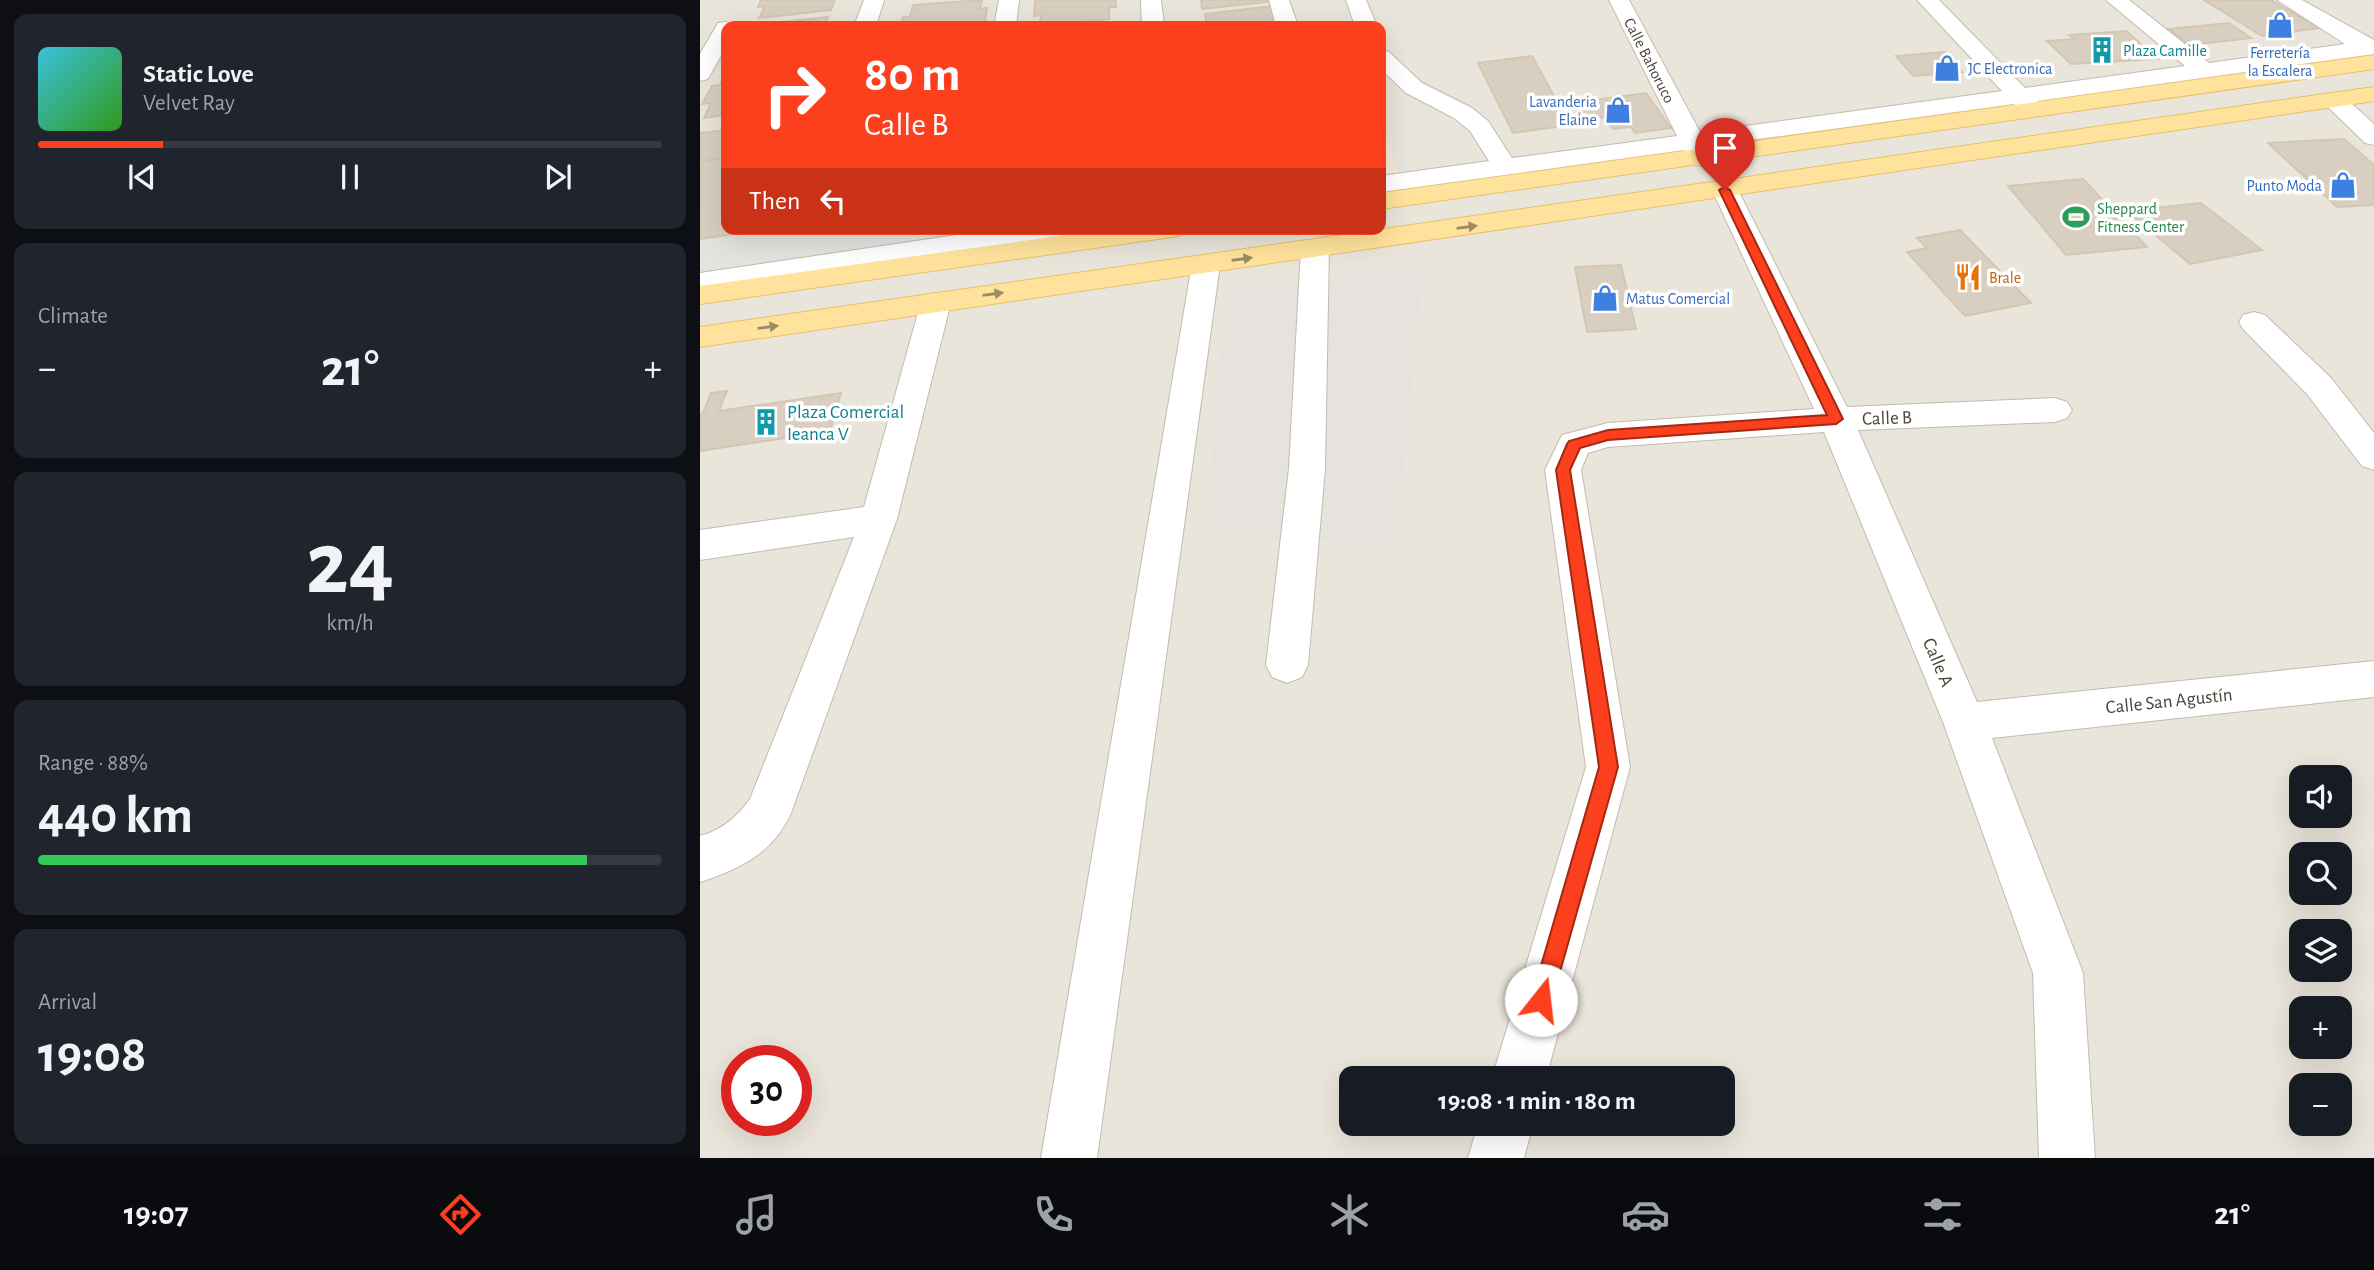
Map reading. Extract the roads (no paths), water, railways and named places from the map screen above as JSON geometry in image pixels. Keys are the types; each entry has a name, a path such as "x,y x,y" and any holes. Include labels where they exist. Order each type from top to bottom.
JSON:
{"main road":[{"path":"1386,200 1696,149 2372,52"},
{"path":"700,337 2374,94"},
{"path":"700,295 1129,235"}],"street":[{"path":"867,21 874,0"},
{"path":"1006,21 1009,0"},
{"path":"1151,0 1153,21"},
{"path":"1279,0 1285,21"},
{"path":"1356,0 1364,21"},
{"path":"1619,0 1628,0"},
{"name":"Calle Bahoruco","path":"1619,0 1696,149"},
{"path":"1927,0 2025,102 2204,70 2372,52"},
{"path":"2116,0 2204,70"},
{"path":"2287,0 2372,52"},
{"path":"700,74 721,37"},
{"path":"1386,62 1414,88 1462,113 1479,126 1505,167"},
{"path":"2334,100 2374,138"},
{"path":"1386,183 1505,167 1696,149"},
{"name":"Calle A","path":"1725,190 1836,419 1964,722 2058,973 2067,1158"},
{"path":"700,282 1015,235"},
{"path":"1287,665 1307,468 1315,248"},
{"path":"1069,1158 1206,264"},
{"path":"700,859 722,853 752,835 768,813 879,519 936,302"},
{"path":"2254,322 2319,386 2374,457"},
{"name":"Calle B","path":"1522,1066 1608,767 1563,470 1574,444 1608,435 1836,419 2055,410"},
{"path":"700,545 879,519"},
{"name":"Calle San Agustín","path":"1964,722 2374,679"},
{"path":"1496,1158 1502,1136"}],"place":[{"name":"Ferretería la Escalera","path":"2280,25"},
{"name":"Plaza Camille","path":"2102,50"},
{"name":"JC Electronica","path":"1947,68"},
{"name":"Lavanderia Elaine","path":"1618,110"},
{"name":"Punto Moda","path":"2343,185"},
{"name":"Sheppard Fitness Center","path":"2076,217"},
{"name":"Brale","path":"1968,277"},
{"name":"Matus Comercial","path":"1605,298"},
{"name":"Plaza Comercial Ieanca V","path":"766,422"}]}
